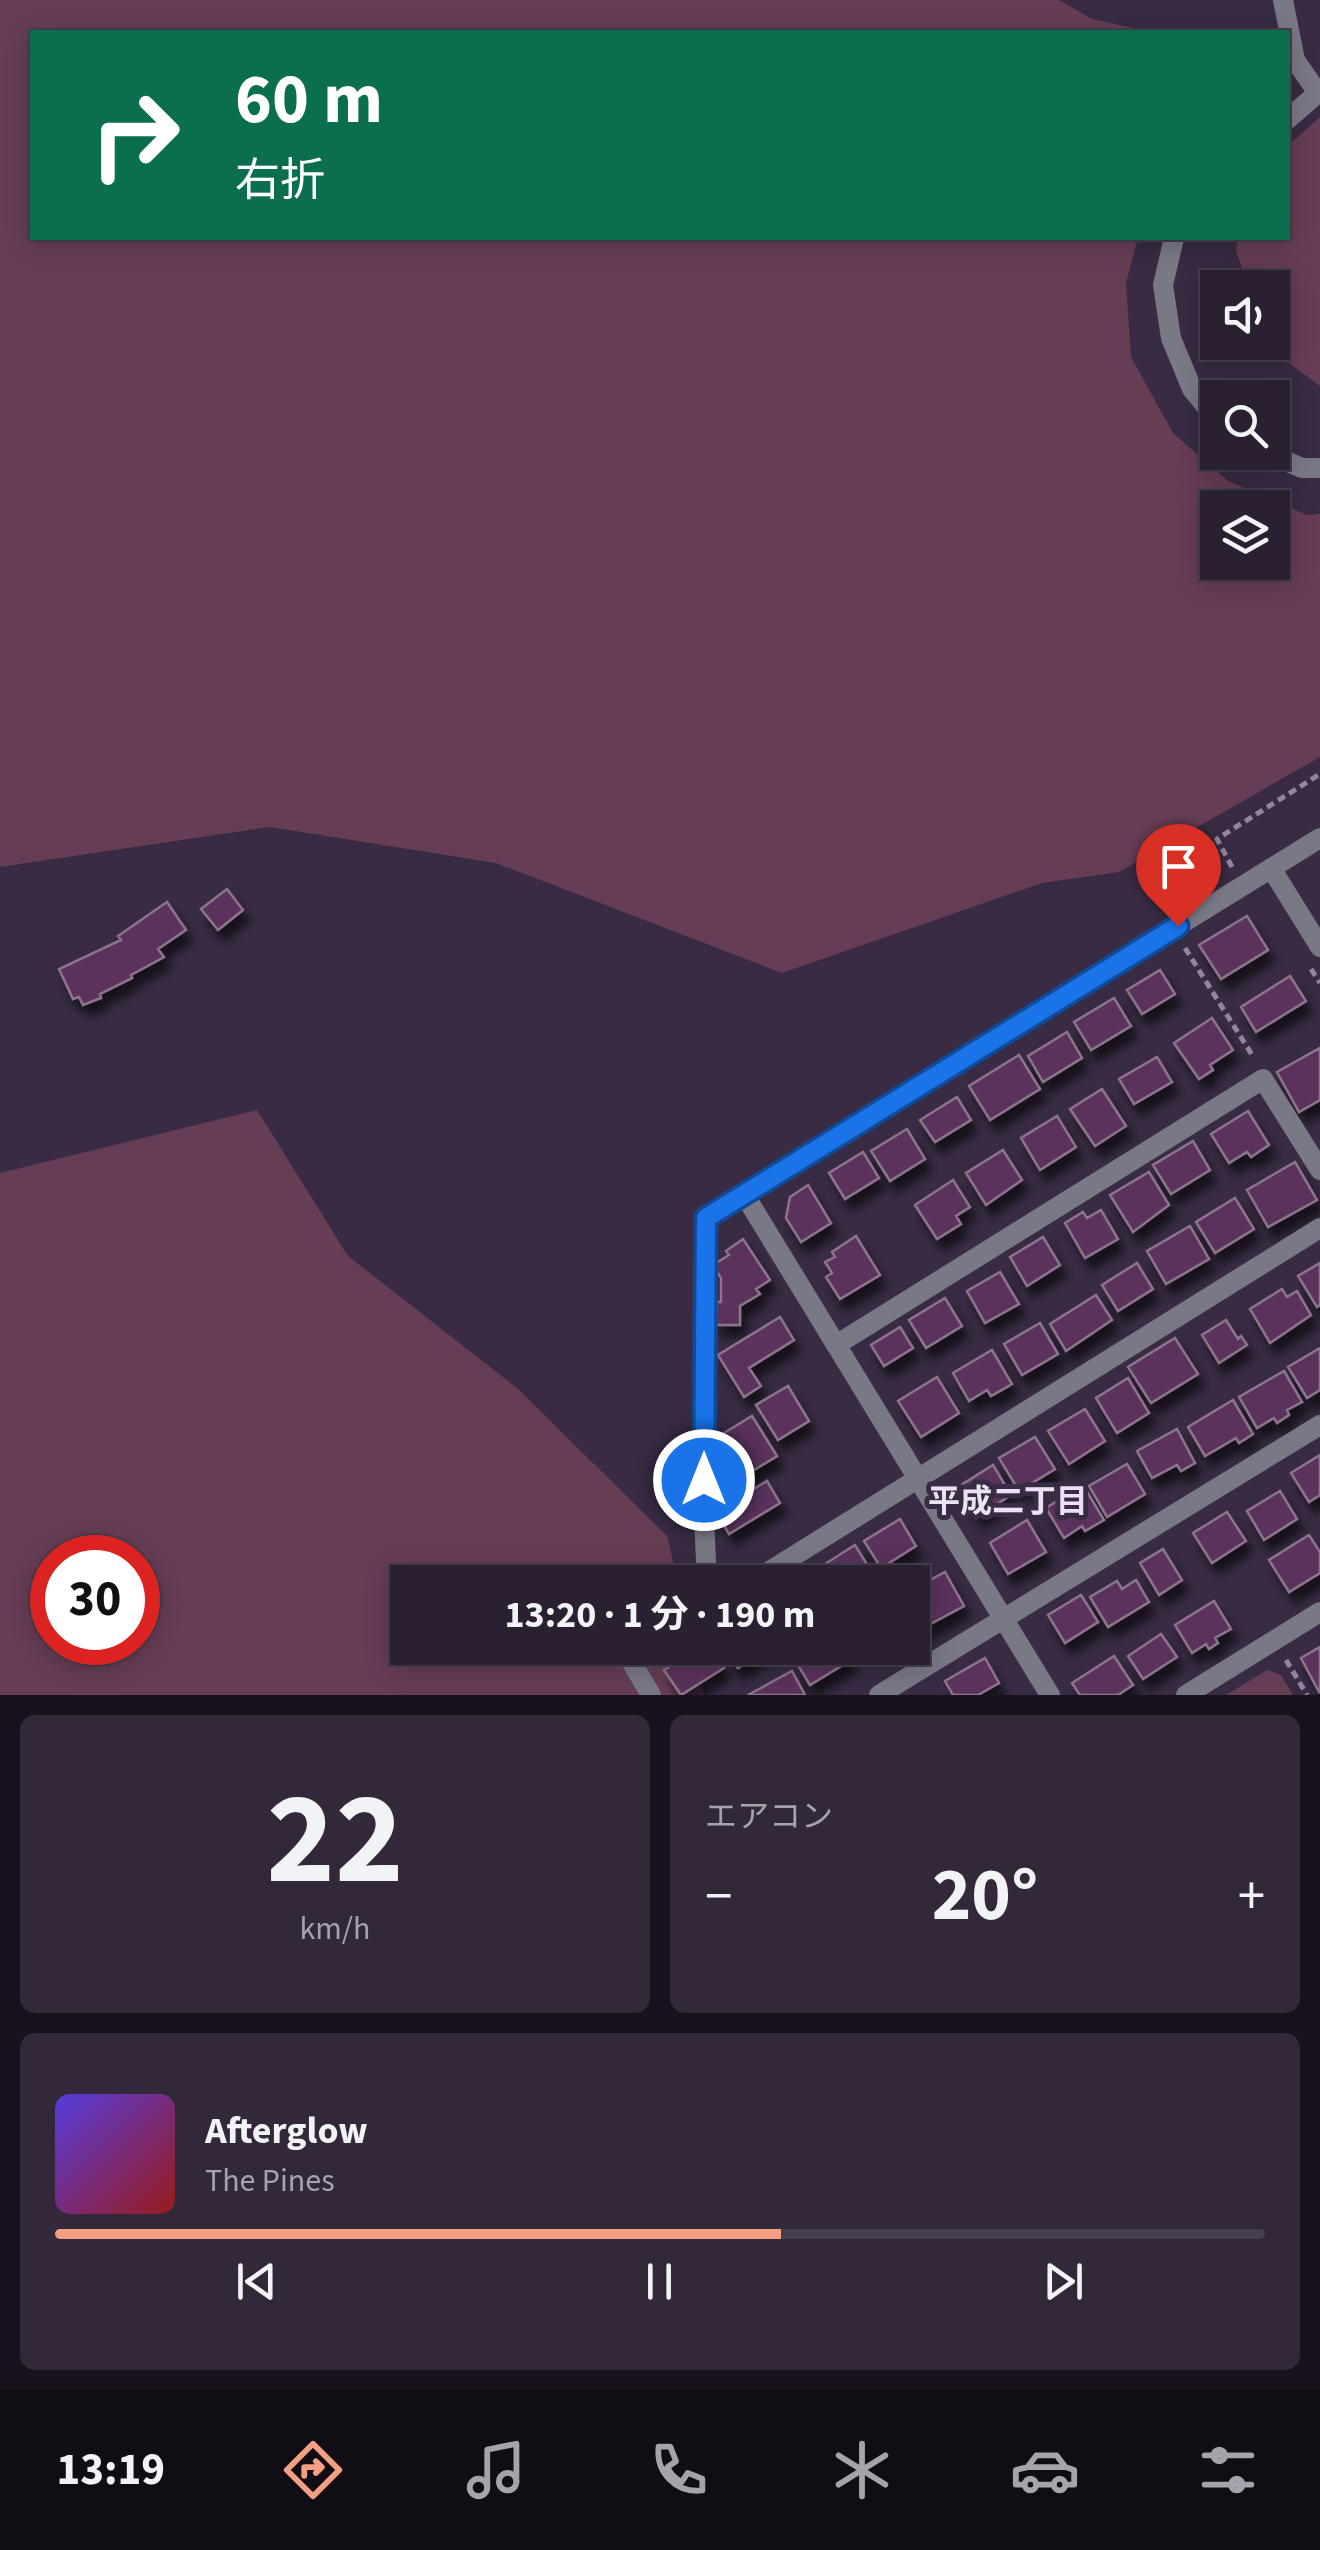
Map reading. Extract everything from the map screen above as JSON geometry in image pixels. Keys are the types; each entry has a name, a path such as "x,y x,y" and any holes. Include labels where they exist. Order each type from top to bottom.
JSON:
{"street":[{"path":"1283,0 1289,30"},
{"path":"1290,35 1295,60 1319,92 1290,117"},
{"path":"1174,240 1163,284 1171,338 1192,390 1200,400"},
{"path":"1290,463 1302,468 1320,468"},
{"path":"706,1565 706,1218 1320,838"},
{"path":"1271,868 1311,951"},
{"path":"836,1345 1263,1079 1320,1170"},
{"path":"744,1194 1050,1695"},
{"path":"779,1565 1320,1228"},
{"path":"878,1695 1320,1425"},
{"path":"1186,1695 1320,1612"},
{"path":"633,1665 651,1695"}],"path":[{"path":"1233,870 1217,839 1320,774"},
{"path":"1198,938 1184,947 1260,1067 1263,1079"},
{"path":"1311,951 1320,983"},
{"path":"1274,1641 1307,1695"}],"shaded area":[{"path":"0,0 1059,0 1092,19 1143,30 30,30 30,240 1137,240 1126,283 1131,357 1173,433 1200,457 1200,470 1215,470 1249,490 1200,490 1200,580 1290,580 1290,508 1307,515 1320,514 1320,757 1119,872 1042,883 782,973 496,863 270,827 0,867"},
{"path":"1320,117 1320,386 1285,360 1290,360 1290,270 1243,270 1236,251 1238,240 1290,240 1290,144"},
{"path":"257,1110 348,1256 517,1388 667,1536 674,1565 390,1565 390,1665 697,1665 704,1695 0,1695 0,1173"},
{"path":"1267,1670 1281,1675 1293,1695 1226,1695"}],"building":[{"path":"227,889 243,910 218,930 201,909"},
{"path":"167,902 186,930 158,949 164,957 100,994 101,998 83,1005 79,997 73,999 59,969 121,940 118,936"},
{"path":"1247,916 1268,950 1221,979 1199,945"},
{"path":"1160,970 1175,994 1142,1014 1127,990"},
{"path":"1290,976 1306,1001 1256,1032 1241,1007"},
{"path":"1114,998 1131,1026 1091,1050 1074,1022"},
{"path":"1212,1018 1233,1050 1210,1065 1213,1070 1199,1079 1174,1043"},
{"path":"1067,1032 1082,1058 1043,1082 1028,1056"},
{"path":"1320,1048 1320,1100 1299,1112 1277,1072"},
{"path":"1019,1055 1040,1089 990,1120 969,1086"},
{"path":"1157,1057 1172,1082 1134,1104 1119,1079"},
{"path":"1102,1089 1126,1126 1095,1146 1070,1109"},
{"path":"957,1097 971,1120 935,1142 920,1120"},
{"path":"1248,1111 1269,1145 1251,1157 1247,1152 1229,1163 1211,1134"},
{"path":"1057,1116 1076,1147 1040,1170 1021,1138"},
{"path":"907,1129 925,1159 890,1181 871,1151"},
{"path":"1193,1141 1210,1170 1171,1194 1153,1165"},
{"path":"1003,1150 1022,1180 986,1205 966,1173"},
{"path":"863,1152 879,1178 845,1199 829,1173"},
{"path":"1295,1162 1317,1200 1268,1227 1247,1190"},
{"path":"1149,1172 1169,1205 1133,1232 1110,1195"},
{"path":"953,1180 970,1207 956,1216 961,1224 937,1239 915,1205"},
{"path":"808,1185 831,1223 801,1242 786,1218 790,1197"},
{"path":"1235,1198 1254,1229 1215,1253 1196,1222"},
{"path":"1101,1210 1118,1239 1085,1258 1065,1223 1083,1212 1087,1218"},
{"path":"1190,1226 1209,1259 1166,1284 1147,1251"},
{"path":"856,1236 880,1275 840,1299 826,1277 832,1273 825,1262 835,1257 832,1252"},
{"path":"1043,1237 1060,1265 1027,1286 1010,1257"},
{"path":"743,1239 770,1280 756,1289 760,1294 740,1306 740,1325 716,1325 721,1278 713,1265"},
{"path":"1137,1263 1153,1289 1118,1311 1102,1285"},
{"path":"1320,1263 1320,1305 1317,1307 1298,1276"},
{"path":"1000,1272 1019,1304 985,1323 967,1291"},
{"path":"1282,1289 1287,1297 1297,1291 1311,1315 1270,1343 1250,1309"},
{"path":"1096,1295 1112,1320 1066,1351 1050,1324"},
{"path":"945,1298 962,1326 926,1348 909,1320"},
{"path":"780,1317 794,1340 749,1368 761,1386 744,1397 718,1355"},
{"path":"1226,1320 1238,1339 1241,1336 1247,1345 1219,1363 1202,1335"},
{"path":"1040,1323 1058,1354 1022,1375 1004,1344"},
{"path":"900,1327 913,1348 884,1366 871,1345"},
{"path":"1175,1338 1198,1374 1151,1403 1128,1367"},
{"path":"1320,1348 1320,1390 1307,1398 1288,1367"},
{"path":"992,1350 1012,1384 991,1396 987,1390 969,1401 953,1373"},
{"path":"1284,1371 1302,1402 1287,1410 1289,1415 1277,1423 1274,1418 1257,1428 1239,1397"},
{"path":"937,1377 959,1413 921,1437 898,1401"},
{"path":"1128,1378 1149,1413 1117,1433 1096,1398"},
{"path":"788,1386 809,1421 778,1440 756,1405"},
{"path":"1233,1400 1253,1434 1239,1443 1236,1438 1205,1456 1188,1427"},
{"path":"1085,1409 1105,1441 1069,1464 1048,1431"},
{"path":"752,1416 777,1456 728,1486 709,1455 722,1447 716,1438"},
{"path":"1177,1429 1195,1463 1181,1471 1177,1465 1152,1478 1137,1451"},
{"path":"1035,1437 1055,1469 1019,1491 999,1458"},
{"path":"1320,1455 1320,1495 1309,1502 1291,1473"},
{"path":"1127,1464 1145,1494 1107,1517 1089,1486"},
{"path":"993,1465 1011,1495 977,1517 958,1487"},
{"path":"767,1481 780,1503 729,1534 716,1512"},
{"path":"1083,1485 1104,1520 1085,1531 1082,1526 1064,1538 1046,1508"},
{"path":"1280,1491 1297,1519 1264,1540 1247,1511"},
{"path":"1227,1512 1246,1541 1212,1563 1193,1533"},
{"path":"900,1519 916,1546 886,1565 879,1565 864,1541"},
{"path":"1027,1520 1046,1552 1008,1574 990,1543"},
{"path":"1309,1535 1320,1552 1320,1573 1289,1592 1269,1560"},
{"path":"855,1545 867,1565 823,1565"},
{"path":"1163,1549 1182,1580 1159,1595 1140,1563"},
{"path":"945,1572 964,1606 930,1624 930,1580"},
{"path":"1136,1580 1149,1602 1108,1627 1090,1597 1117,1581 1122,1589"},
{"path":"1081,1595 1098,1622 1065,1643 1048,1615"},
{"path":"1214,1601 1231,1629 1215,1638 1218,1643 1209,1649 1206,1644 1192,1653 1175,1625"},
{"path":"1161,1634 1177,1657 1143,1679 1128,1656"},
{"path":"1320,1647 1320,1691 1319,1692 1301,1658"},
{"path":"1114,1656 1133,1685 1118,1695 1080,1695 1072,1683"},
{"path":"985,1658 999,1683 978,1695 953,1695 945,1681"},
{"path":"672,1665 724,1668 681,1695 664,1670"},
{"path":"798,1665 843,1665 810,1685"},
{"path":"792,1671 805,1695 748,1695"}],"district":[{"name":"平成二丁目","path":"1008,1501"}],"route":[{"path":"704,1480 706,1218 1178,926"}]}
